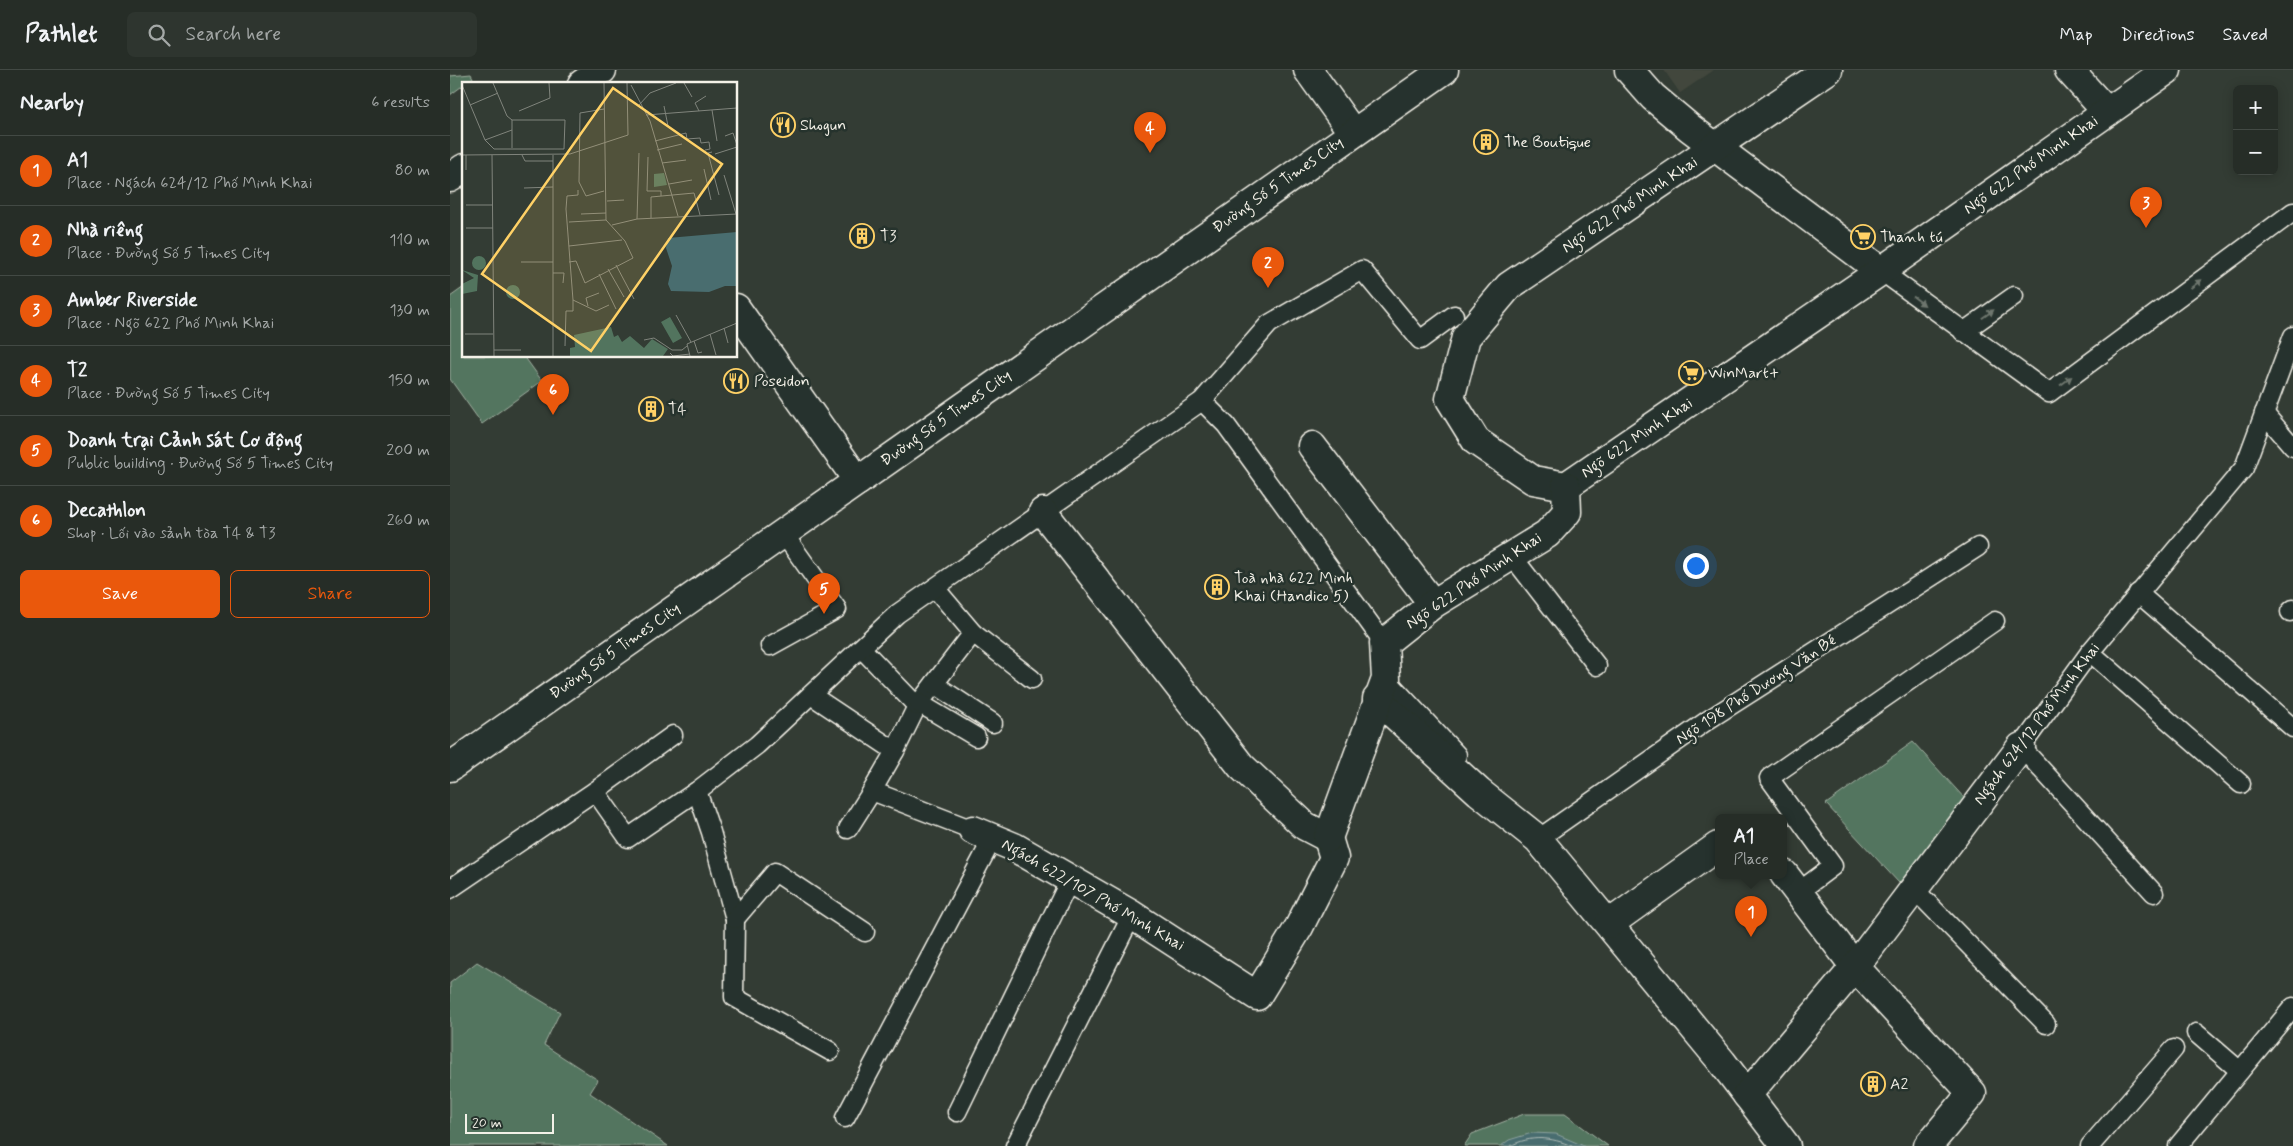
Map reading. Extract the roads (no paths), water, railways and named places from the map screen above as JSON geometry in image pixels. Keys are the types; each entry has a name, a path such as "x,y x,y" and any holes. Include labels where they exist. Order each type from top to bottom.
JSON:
{"street":[{"path":"585,82 602,70"},
{"path":"1308,70 1353,133"},
{"name":"Đường Số 5 Times City","path":"450,767 1444,70"},
{"path":"1629,70 1653,97 1716,148 1881,271"},
{"name":"Ngõ 622 Phố Minh Khai","path":"1384,643 1433,604 1547,534 1567,512 1566,486 1533,480 1476,441 1450,399 1466,337 1509,286 1716,148 1828,70"},
{"name":"Ngõ 622 Phố Minh Khai","path":"2069,70 2107,112"},
{"name":"Ngõ 622 Phố Minh Khai","path":"1881,271 2166,70"},
{"path":"450,178 462,169"},
{"name":"Ngõ 622 Minh Khai","path":"1566,486 1881,271"},
{"path":"738,311 858,481"},
{"path":"1312,446 1433,604"},
{"path":"1043,512 1242,766 1306,826 1328,838 1382,689 1384,643"},
{"path":"1382,689 1479,792 1538,839 1609,924 1786,1146"},
{"name":"Ngách 624/12 Phố Minh Khai","path":"1747,1095 1855,968 1913,888 2021,747"},
{"name":"Ngách 622/107 Phố Minh Khai","path":"983,834 1014,847 1132,915 1257,996 1300,927 1334,858 1328,838"},
{"path":"1609,924 1715,848"},
{"path":"1790,884 1855,968 1972,1093 1928,1146"}],"lane":[{"path":"1881,271 2049,393 2293,212"},
{"path":"595,791 628,838 697,791 758,744 897,614 1202,402 1269,324 1362,270 1420,340 1454,315"},
{"path":"1963,332 2014,296"},
{"name":"Ngách 624/12 Phố Minh Khai","path":"2021,747 2090,652 2244,468 2293,336"},
{"path":"1202,402 1226,425 1384,643"},
{"path":"2264,413 2293,447"},
{"path":"770,646 838,609 784,533"},
{"name":"Ngõ 198 Phố Dương Văn Bé","path":"1538,839 1708,720 1978,547"},
{"path":"1512,556 1597,666"},
{"path":"934,588 972,634 1032,679"},
{"path":"2138,593 2293,728"},
{"path":"1790,884 1833,866 1769,778 1995,621"},
{"path":"848,829 895,751 918,704 972,634"},
{"path":"861,648 918,704 976,738"},
{"path":"2090,652 2241,784"},
{"path":"934,684 993,723"},
{"path":"1382,689 1457,755"},
{"path":"811,695 895,751"},
{"path":"450,889 595,791 673,735"},
{"path":"2021,747 2154,893"},
{"path":"697,791 711,832 734,919 734,997 830,1051"},
{"name":"Ngách 622/107 Phố Minh Khai","path":"872,791 983,834"},
{"path":"845,1118 983,834"},
{"path":"734,919 775,872 865,932"},
{"path":"957,1112 1070,880"},
{"path":"1913,888 2046,1024"},
{"path":"1015,1146 1132,915"},
{"path":"2178,1146 2293,1007"},
{"path":"2196,1033 2240,1071"},
{"path":"2090,1146 2174,1049"}],"water":[{"path":"1532,1133 1556,1134 1584,1146 1501,1146 1509,1140"}],"place":[{"name":"Shogun","path":"783,125"},
{"name":"The Boutique","path":"1486,142"},
{"name":"T2","path":"1150,153"},
{"name":"Amber Riverside","path":"2146,228"},
{"name":"T3","path":"862,236"},
{"name":"Thanh tú","path":"1863,237"},
{"name":"Nhà riêng","path":"1268,288"},
{"name":"WinMart+","path":"1691,373"},
{"name":"Poseidon","path":"736,381"},
{"name":"T4","path":"651,409"},
{"name":"Decathlon","path":"553,415"},
{"name":"Toà nhà 622 Minh Khai (Handico 5)","path":"1217,587"},
{"name":"Doanh trại Cảnh sát Cơ động","path":"824,614"},
{"name":"A1","path":"1751,937"},
{"name":"A2","path":"1873,1084"}]}
